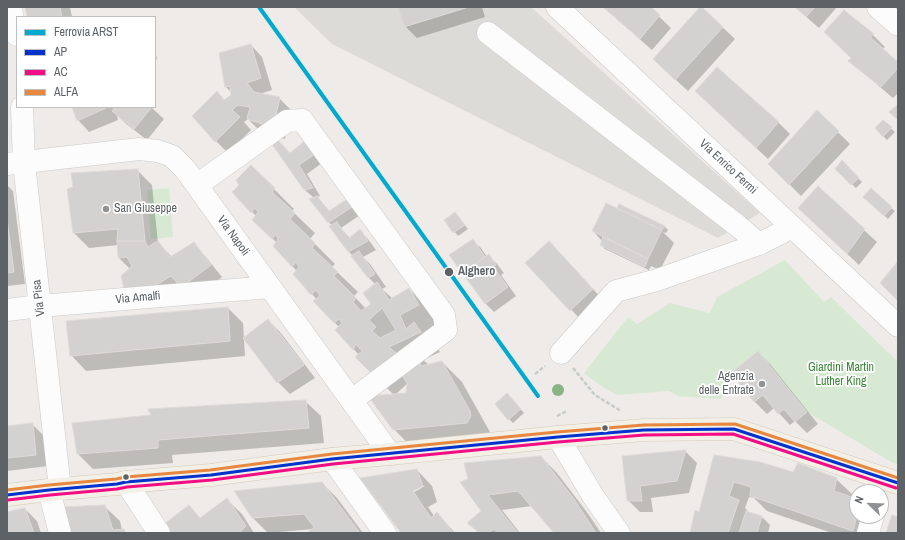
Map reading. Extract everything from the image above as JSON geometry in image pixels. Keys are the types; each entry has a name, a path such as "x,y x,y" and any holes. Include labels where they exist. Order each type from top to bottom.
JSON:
{"main road":[{"path":"7,495 126,482 211,475 332,458 390,454 644,430 734,429 888,484"}],"street":[{"path":"10,7 16,31"},
{"name":"Via Enrico Fermi","path":"557,7 898,326"},
{"path":"878,7 898,25"},
{"path":"488,33 738,226 759,244"},
{"name":"Via Pisa","path":"22,108 16,163 40,306 60,533"},
{"path":"196,185 287,121 302,120 439,308 444,315 446,330 352,400"},
{"name":"Via Napoli","path":"16,163 139,148 158,151 172,156 185,169 390,454"},
{"path":"561,353 616,291 658,280 759,244 791,226"},
{"name":"Via Amalfi","path":"7,310 270,287"},
{"path":"558,437 593,496 619,533"},
{"path":"332,458 385,533"},
{"path":"126,482 159,533"}],"path":[{"path":"596,395 624,412"},
{"path":"556,413 557,416 567,410"}],"shaded area":[{"path":"294,7 531,7 760,213 718,238 332,44"}],"green space":[{"path":"169,188 173,237 151,239 147,190"},
{"name":"Giardini Martin Luther King","path":"785,260 824,302 831,297 898,362 898,464 893,463 807,412 758,351 731,373 721,399 678,396 669,391 617,395 601,386 584,373 628,317 637,324 670,303 710,313 717,297"}],"building":[{"path":"25,7 60,7 62,16 27,16"},
{"path":"398,7 469,7 404,27"},
{"path":"604,7 651,7 660,15 640,39"},
{"path":"700,7 702,7 723,27 675,80 653,59"},
{"path":"795,7 815,7 806,17"},
{"path":"844,10 874,34 870,37 898,62 898,68 881,87 848,61 851,58 824,32"},
{"path":"251,44 261,78 247,83 254,92 280,97 273,128 247,119 250,107 238,105 232,110 240,117 215,142 192,116 217,91 224,100 231,95 230,86 225,87 219,53"},
{"path":"717,67 779,122 756,148 695,91"},
{"path":"897,105 898,106 898,120 889,112"},
{"path":"72,108 106,108 77,121"},
{"path":"114,108 151,108 134,129 112,111"},
{"path":"817,110 839,131 789,185 768,164"},
{"path":"883,120 892,127 883,137 875,128"},
{"path":"273,135 290,153 306,140 315,154 299,165 313,188 304,190 267,137"},
{"path":"842,160 859,178 851,185 835,169"},
{"path":"251,165 275,188 272,192 295,213 290,219 315,243 312,248 338,272 334,276 356,298 353,302 361,311 371,304 363,293 377,282 389,300 409,288 419,305 400,315 406,329 414,322 421,332 389,347 397,354 374,376 355,357 362,351 356,344 353,350 335,330 342,323 339,319 334,323 313,301 320,296 316,290 311,295 293,274 299,267 296,262 292,267 273,246 278,239 276,234 272,239 252,220 258,212 255,208 251,213 232,192 239,185 236,180","holes":["382,308 396,330 380,338 372,331 376,327 369,320"]},
{"name":"San Giuseppe","path":"138,169 145,241 117,241 118,229 73,233 67,189 73,187 71,173"},
{"path":"818,186 865,229 847,254 798,208"},
{"path":"871,188 892,207 884,216 863,197"},
{"path":"317,196 329,211 349,198 352,207 328,223 309,199"},
{"path":"606,203 662,230 648,259 592,231"},
{"path":"619,204 665,226 662,230 617,208"},
{"path":"455,212 465,225 453,233 444,220"},
{"path":"7,219 14,272 7,273"},
{"path":"337,222 348,239 360,229 368,241 348,252 329,226"},
{"path":"603,237 648,259 645,267 600,245"},
{"path":"473,239 485,257 463,274 449,255"},
{"path":"117,241 145,241 148,247 158,241 170,257 194,242 211,265 181,287 171,276 146,291 125,293 121,276 132,266 127,257 118,258"},
{"path":"549,241 593,289 570,311 525,263"},
{"path":"359,251 375,274 368,278 351,256"},
{"path":"489,254 496,265 493,267 508,287 485,304 463,274"},
{"path":"898,261 898,301 880,283"},
{"path":"228,307 230,341 70,356 66,321"},
{"path":"268,319 304,365 277,383 243,338"},
{"name":"Agenzia delle Entrate","path":"758,351 807,412 795,422 784,409 778,414 763,395 754,402 731,373"},
{"path":"419,355 421,366 442,361 470,411 471,416 467,423 393,430 368,396 406,393 407,383 398,369"},
{"path":"507,393 521,409 508,420 495,404"},
{"path":"306,400 309,428 158,440 158,448 77,454 72,423 151,415 148,409"},
{"path":"33,423 36,455 7,458 7,426"},
{"path":"686,450 677,481 640,486 642,501 627,501 622,456"},
{"path":"714,455 760,462 793,472 798,463 837,478 834,491 849,496 849,524 855,524 853,531 750,496 751,487 734,482 729,496 739,500 728,533 690,533 695,510 699,512"},
{"path":"541,456 574,499 596,533 554,533 518,491 488,495 518,533 497,533 495,529 486,533 480,533 467,523 481,511 460,482 468,479 464,463"},
{"path":"417,469 423,486 413,491 431,518 437,512 453,533 401,533 360,478"},
{"path":"322,482 360,533 307,533 314,527 304,514 252,518 234,491"},
{"path":"227,498 246,526 239,533 170,533 164,524 189,505 200,518"},
{"path":"105,505 113,530 124,529 126,533 71,533 64,507"},
{"path":"25,508 34,533 7,533 7,512"},
{"path":"746,511 762,516 757,533 739,533"},
{"path":"892,515 898,517 898,533 886,533"}],"rail line":[{"name":"ARST","path":"259,7 538,396"}],"transit line":[{"name":"ALFA","path":"7,490 126,477 210,470 332,454 644,425 735,424 898,478"},
{"name":"AP","path":"7,495 126,482 211,475 332,459 644,430 734,429 898,483"},
{"name":"AC","path":"8,500 127,487 212,480 333,464 644,435 733,434 896,488"}],"place":[{"name":"San Giuseppe","path":"106,209"},
{"name":"Alghero","path":"449,272"},
{"name":"Agenzia delle Entrate","path":"762,384"}]}
